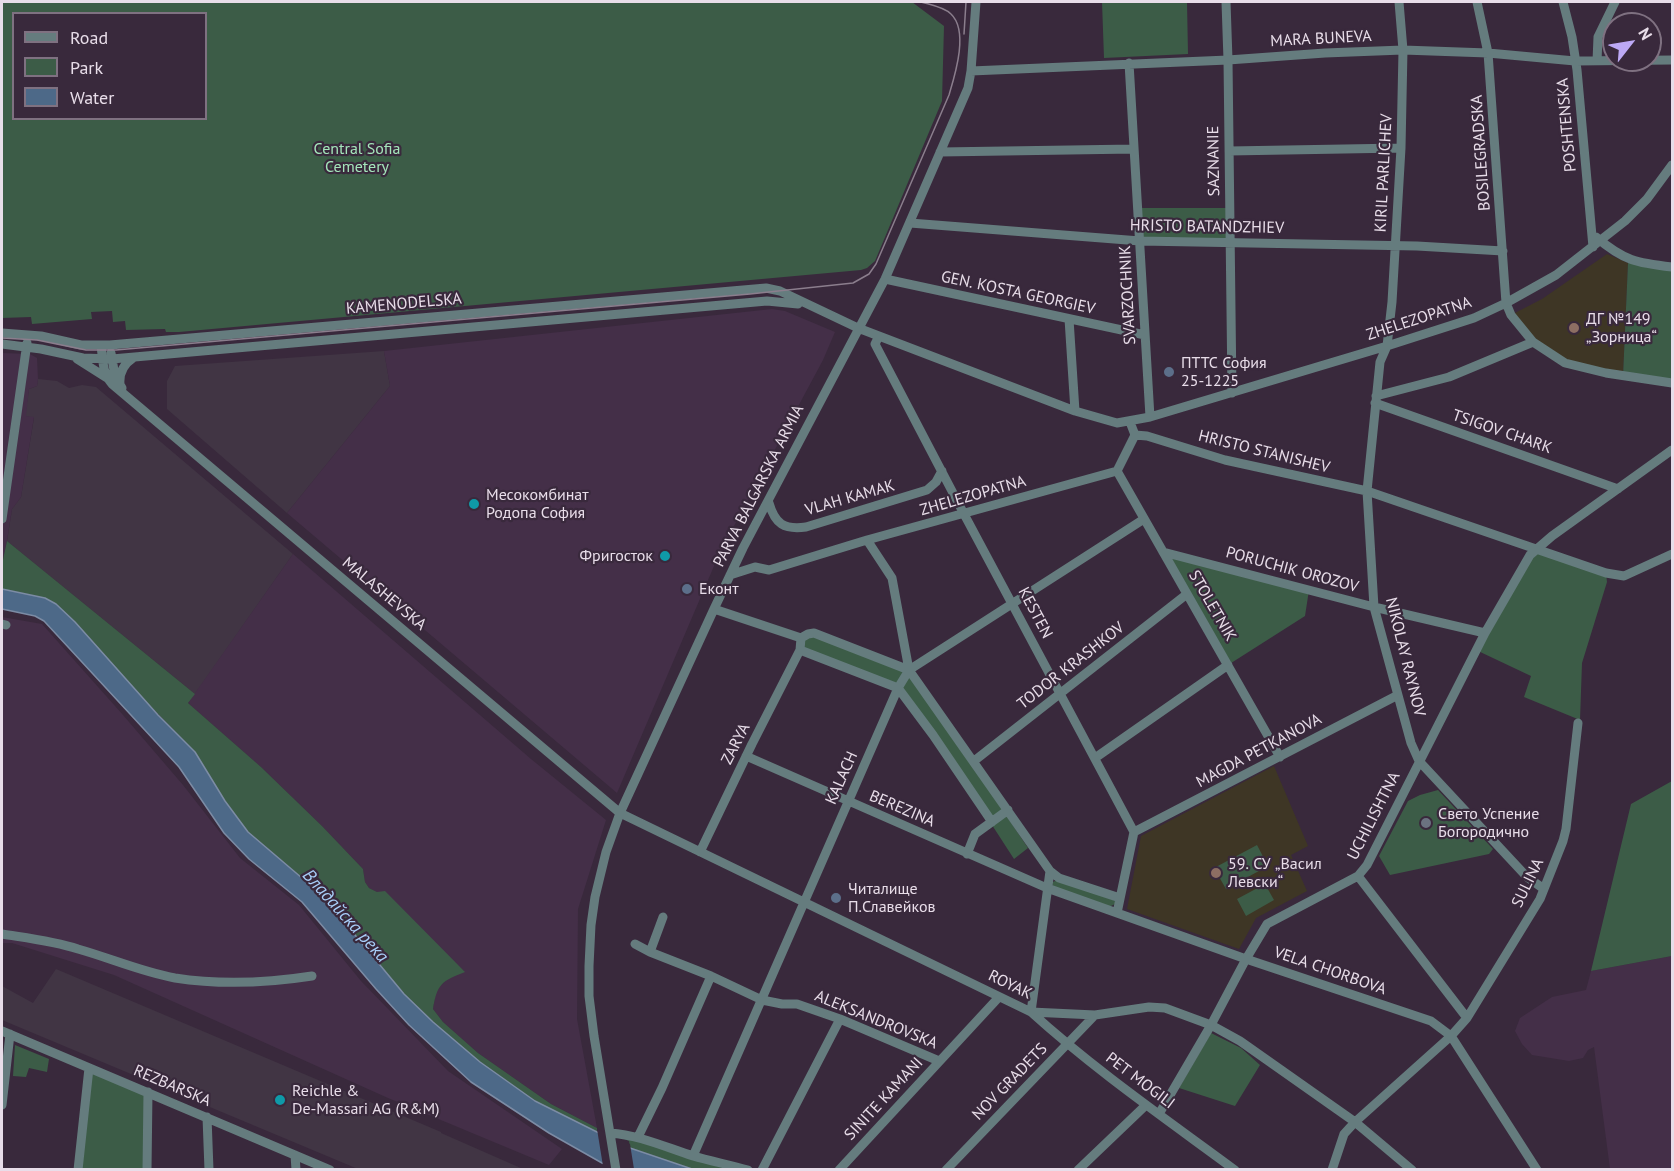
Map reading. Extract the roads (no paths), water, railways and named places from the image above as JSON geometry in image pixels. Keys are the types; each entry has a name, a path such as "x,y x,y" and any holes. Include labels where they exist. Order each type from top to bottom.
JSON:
{"street":[{"name":"PARVA BALGARSKA ARMIA","path":"616,1170 594,1035 588,966 595,897 606,852 620,813 730,575 885,279 910,223 968,88 976,2"},
{"name":"SAZNANIE","path":"1226,2 1232,393"},
{"name":"KIRIL PARLICHEV","path":"1387,346 1396,246 1401,148 1403,50 1399,2"},
{"name":"BOSILEGRADSKA","path":"1477,2 1488,53 1506,303"},
{"name":"POSHTENSKA","path":"1563,2 1572,37 1592,234 1597,244"},
{"path":"1597,61 1598,37 1615,2"},
{"name":"MARA BUNEVA","path":"971,71 1403,50 1488,53 1575,61 1672,60"},
{"name":"SVARZOCHNIK","path":"1129,63 1150,417"},
{"path":"1229,151 1401,148"},
{"path":"940,152 1134,149"},
{"name":"ZHELEZOPATNA","path":"1130,422 1387,346 1474,318 1506,303 1556,275 1625,221 1647,200 1672,165"},
{"name":"HRISTO BATANDZHIEV","path":"910,223 1140,241 1396,246 1503,251"},
{"path":"1597,244 1627,260 1640,264 1672,267"},
{"name":"GEN. KOSTA GEORGIEV","path":"885,279 1145,335"},
{"name":"KAMENODELSKA","path":"2,333 28,334 81,345 106,346 766,288 780,291 858,328"},
{"name":"KAMENODELSKA","path":"2,344 27,346 72,356 107,359 767,301 806,304"},
{"path":"1506,303 1511,315 1533,342 1565,363 1606,373 1672,383"},
{"path":"1069,319 1075,411"},
{"path":"858,328 1075,411 1111,422 1130,422 1135,435 1117,471"},
{"path":"2,519 28,334"},
{"name":"KESTEN","path":"879,336 875,344 1134,832"},
{"path":"1376,400 1449,377 1533,342"},
{"name":"MALASHEVSKA","path":"106,346 107,378 620,813"},
{"name":"NIKOLAY RAYNOV","path":"1387,346 1380,362 1366,492 1374,607 1411,743 1419,761 1527,877 1544,889"},
{"path":"72,356 107,378"},
{"path":"120,386 122,369 126,363 136,357"},
{"name":"MALASHEVSKA","path":"107,359 120,386 129,397"},
{"name":"TSIGOV CHARK","path":"1376,400 1618,489"},
{"name":"HRISTO STANISHEV","path":"1135,435 1147,436 1225,460 1366,492 1606,573 1624,576 1672,554"},
{"path":"1535,549 1672,450"},
{"name":"VLAH KAMAK","path":"769,503 771,511 780,524 792,529 806,527 927,490 936,483 942,471"},
{"name":"ZHELEZOPATNA","path":"867,540 1117,471"},
{"name":"STOLETNIK","path":"1117,471 1281,757"},
{"name":"KALACH","path":"693,1156 847,802 898,688 909,670 1144,519"},
{"path":"730,575 755,567 769,570 867,540 892,578 909,670 1050,872 1059,878 1120,898"},
{"path":"743,549 755,567"},
{"name":"UCHILISHTNA","path":"1160,1114 1267,924 1358,876 1367,866 1485,633 1525,562 1535,549"},
{"name":"PORUCHIK OROZOV","path":"1163,552 1374,607 1485,633"},
{"name":"TODOR KRASHKOV","path":"974,762 1187,594"},
{"path":"714,609 801,638"},
{"path":"801,638 814,633 909,670"},
{"path":"801,638 800,650 898,688 992,822"},
{"name":"ZARYA","path":"700,852 800,650"},
{"path":"1095,758 1228,664"},
{"name":"MAGDA PETKANOVA","path":"1134,832 1398,696"},
{"name":"SULINA","path":"1332,1170 1344,1134 1451,1036 1467,1018 1540,899 1566,829 1578,723"},
{"path":"933,735 949,725"},
{"name":"BEREZINA","path":"746,756 1047,888"},
{"path":"967,854 975,834 1008,810"},
{"name":"ROYAK","path":"620,813 1031,1012 1095,1015 1149,1007 1165,1008 1211,1025 1240,1041 1355,1122 1412,1170"},
{"path":"1117,912 1134,832"},
{"path":"1031,1012 1050,872"},
{"path":"1358,876 1467,1018"},
{"name":"VELA CHORBOVA","path":"1047,888 1246,959 1431,1021 1451,1036 1537,1170"},
{"path":"650,952 663,917"},
{"path":"2,934 76,948 174,977 216,982 256,982 312,976"},
{"name":"ALEKSANDROVSKA","path":"635,944 762,1000 797,1004 840,1019 939,1061"},
{"path":"638,1137 711,976"},
{"name":"SINITE KAMANI","path":"838,1170 999,997"},
{"name":"PET MOGILI","path":"1031,1012 1068,1045 1235,1170"},
{"name":"NOV GRADETS","path":"946,1170 1095,1015"},
{"path":"762,1170 840,1019"},
{"path":"2,1105 6,1032"},
{"name":"REZBARSKA","path":"6,1032 330,1170"},
{"path":"78,1170 89,1068"},
{"path":"147,1170 148,1092"},
{"path":"1078,1170 1146,1105"},
{"path":"207,1118 209,1170"},
{"path":"610,1133 638,1137 693,1156 748,1170"},
{"path":"295,1155 296,1170"}],"water":[{"path":"2,589 45,598 56,604 75,622 158,715 195,752 225,801 248,832 309,884 336,912 404,994 480,1062 535,1101 630,1148 692,1169 618,1169 602,1163 549,1133 471,1082 409,1025 302,902 249,859 224,833 179,767 44,621 35,616 2,609"}],"tram line":[{"path":"2,338 37,340 86,350 116,350 853,283 869,274 876,264 949,95 954,76 960,42 956,22 945,10 921,2"},
{"path":"964,34 966,2"}],"place":[{"name":"ДГ №149 „Зорница“","path":"1574,328"},
{"name":"ПТТС София 25-1225","path":"1169,372"},
{"name":"Месокомбинат Родопа София","path":"474,504"},
{"name":"Фригосток","path":"665,556"},
{"name":"Еконт","path":"687,589"},
{"name":"Свето Успение Богородично","path":"1426,823"},
{"name":"59. СУ „Васил Левски“","path":"1216,873"},
{"name":"Читалище П.Славейков","path":"836,898"},
{"name":"Reichle & De-Massari AG (R&M)","path":"280,1100"}],"park label":[{"name":"Central Sofia Cemetery","path":"357,158"}],"water label":[{"name":"Владайска река","path":"345,916"}]}
